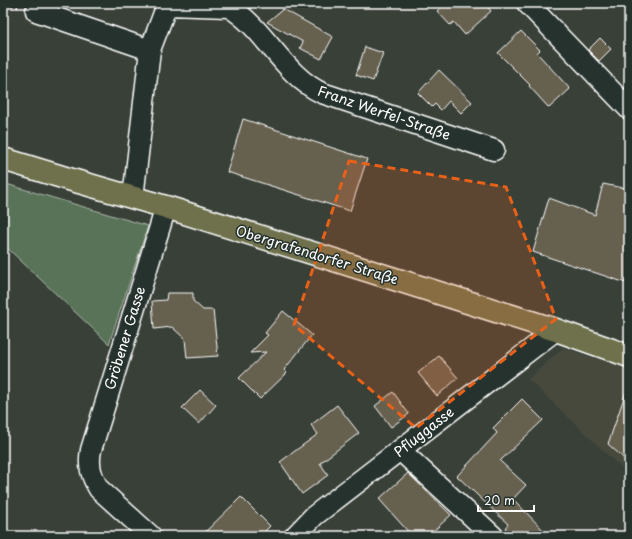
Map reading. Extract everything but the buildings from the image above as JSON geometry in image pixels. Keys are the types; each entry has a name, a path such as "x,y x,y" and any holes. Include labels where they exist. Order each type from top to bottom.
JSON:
{"main road":[{"name":"Obergrafendorfer Straße","path":"3,159 166,208 556,330 629,356"}],"street":[{"path":"527,3 629,109"},
{"name":"Franz Werfel-Straße","path":"133,198 150,50 168,4 229,7 237,11 301,80 311,88 322,93 494,150"},
{"path":"36,11 150,50"},
{"name":"Gröbener Gasse","path":"151,536 99,489 93,480 89,460 90,450 166,208"},
{"name":"Pfluggasse","path":"295,536 314,516 556,330"},
{"path":"400,450 493,536"}],"highlighted area":[{"path":"349,161 506,187 556,319 416,428 294,325"}],"shaded area":[{"path":"563,348 629,369 629,475 528,379"}],"green space":[{"path":"3,183 148,226 109,344 3,244"}]}
